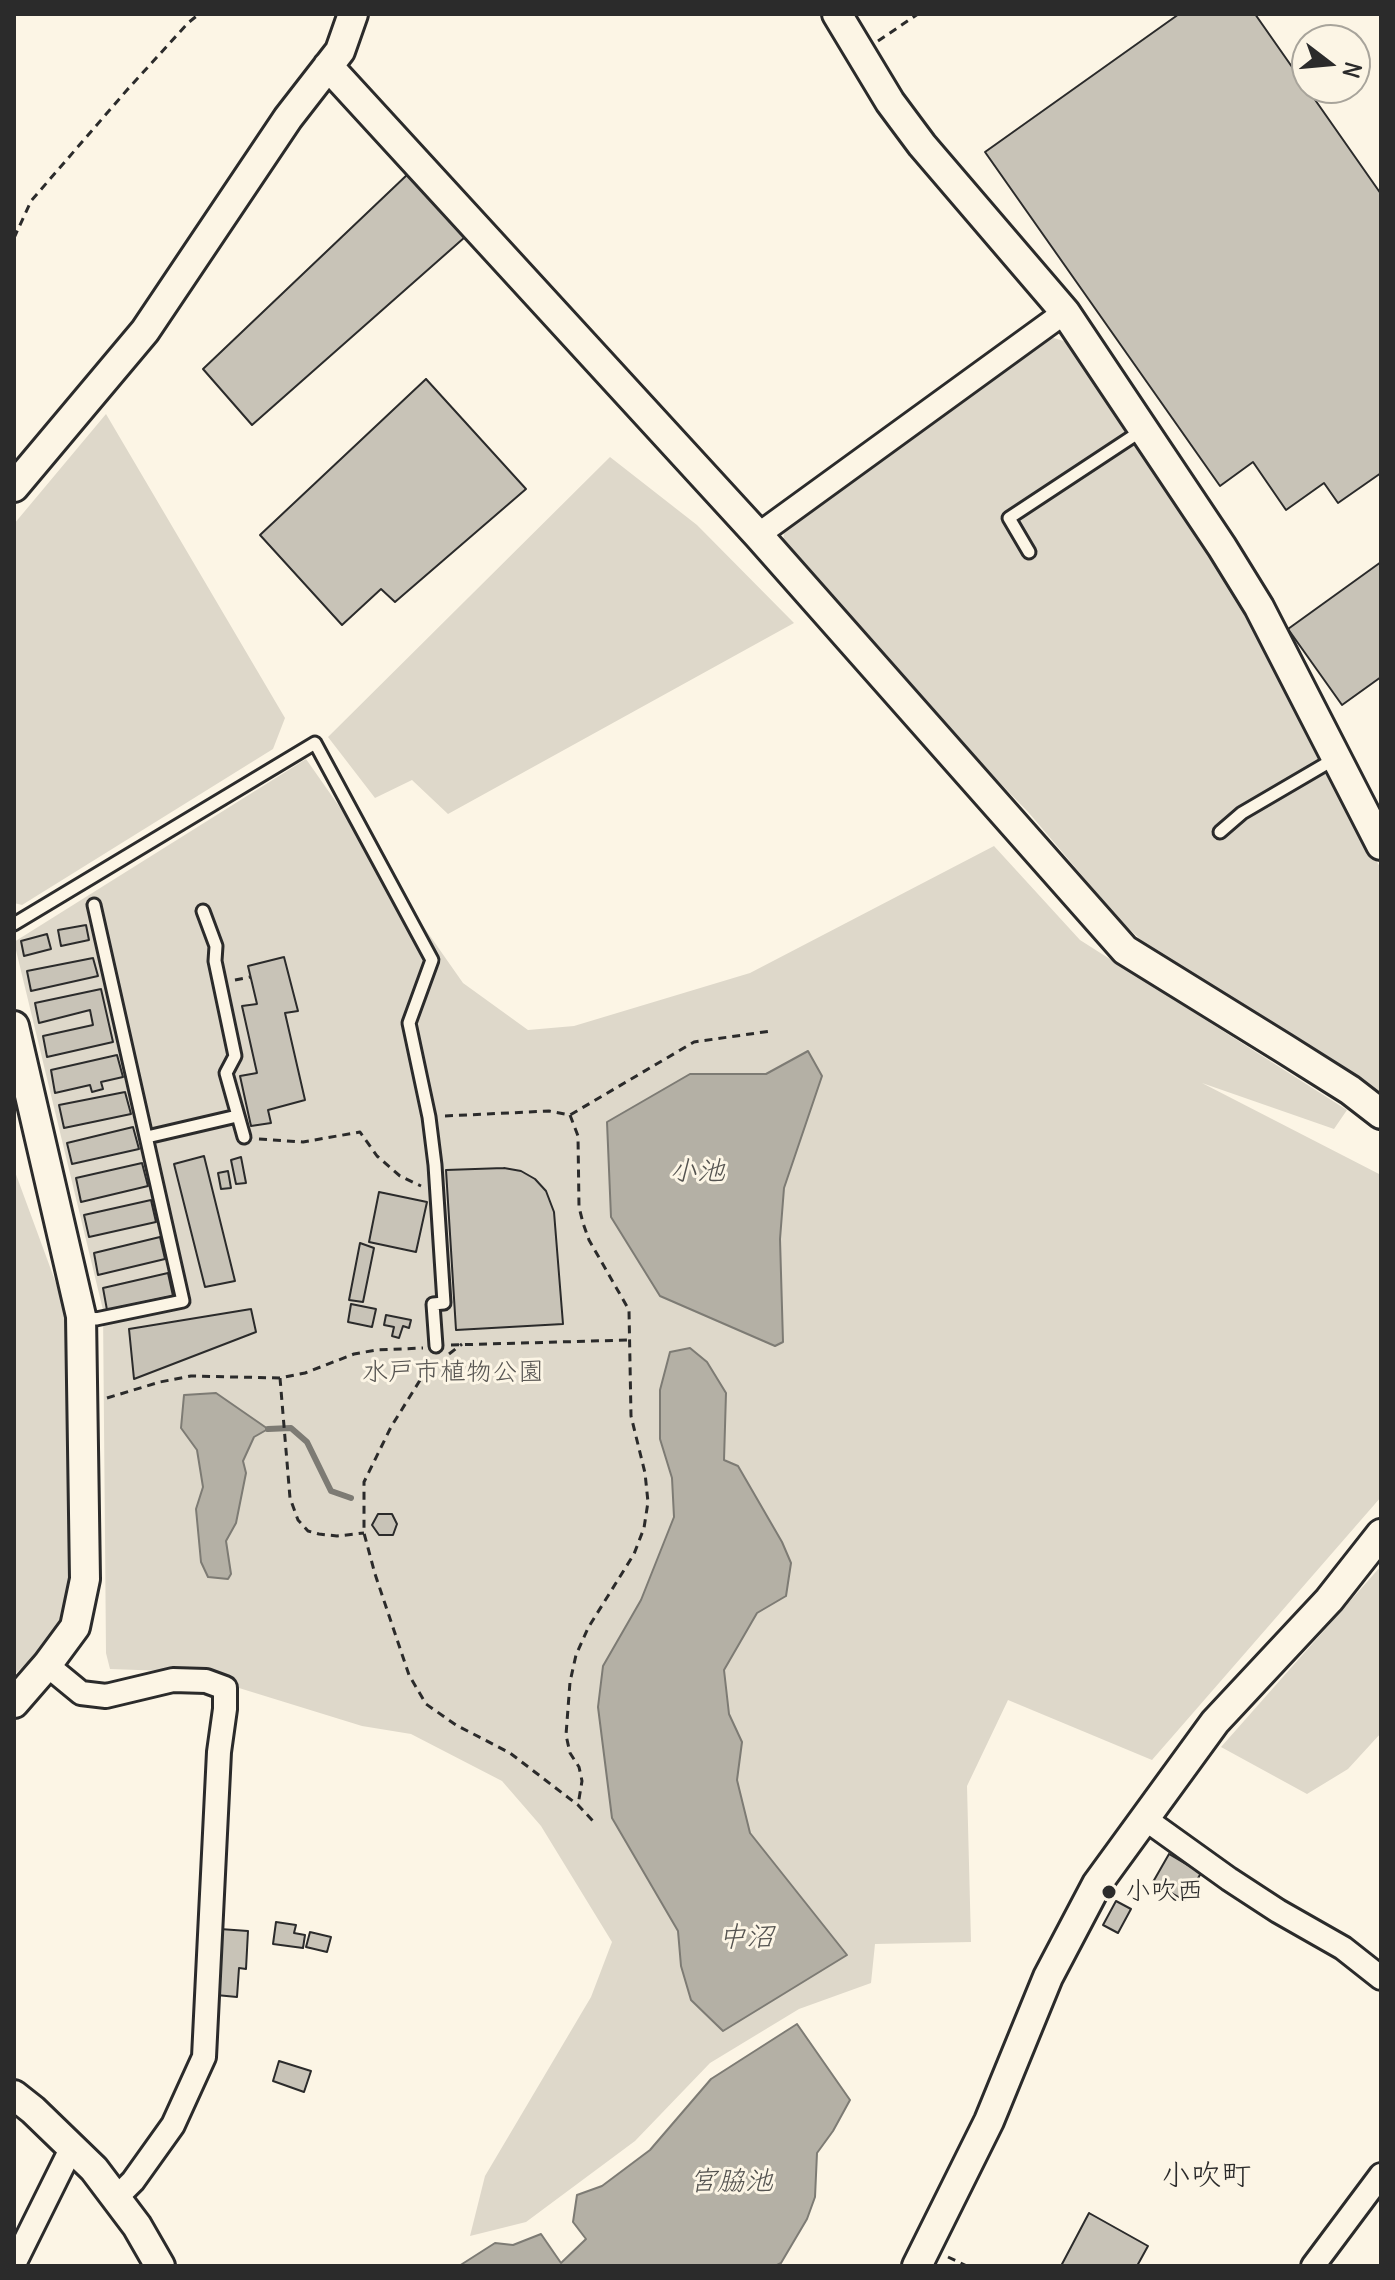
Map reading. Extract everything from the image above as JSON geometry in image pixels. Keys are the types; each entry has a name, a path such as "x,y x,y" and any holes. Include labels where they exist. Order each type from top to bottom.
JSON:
{"street":[{"path":"14,487 145,331 288,118 340,51 353,14"},
{"path":"837,14 890,102 922,145 1065,312 1144,429 1259,607 1381,845"},
{"path":"328,66 758,535 1125,950 1350,1090 1381,1114"},
{"path":"758,535 1065,312"},
{"path":"14,1026 81,1316 85,1579 75,1627 14,1703"},
{"path":"917,2266 989,2121 1028,2022 1097,1884 1215,1722 1329,1600 1381,1534"},
{"path":"47,1665 81,1693 106,1696 173,1680 206,1681 225,1688 204,2057 173,2125 133,2181 117,2197"},
{"path":"1144,1818 1241,1887 1343,1948 1381,1978"},
{"path":"14,2095 72,2147 117,2197 160,2266"},
{"path":"14,2264 72,2147"},
{"path":"1313,2266 1380,2177"}],"lane":[{"path":"1029,552 1009,518 1144,429"},
{"path":"14,924 315,743 432,960 409,1023 429,1117 437,1190 444,1303 433,1304 436,1346"},
{"path":"1220,832 1242,813 1336,758"},
{"path":"81,1316 96,1319 183,1301 94,905"},
{"path":"203,911 216,946 215,961 235,1056 226,1073 244,1137"},
{"path":"147,1137 237,1116"}],"path":[{"path":"14,238 31,201 137,79 199,14"},
{"path":"860,54 918,14"},
{"path":"429,1117 549,1111 570,1115 694,1042 771,1031"},
{"path":"570,1115 578,1136 579,1207 589,1240 629,1310 631,1416 645,1473 648,1502 644,1528 634,1554 588,1628 573,1669 566,1735 582,1781 578,1805"},
{"path":"244,1137 303,1142 360,1132 377,1156 400,1176 426,1189 437,1190"},
{"path":"83,1402 98,1401 191,1376 280,1378 376,1350 412,1350 462,1344 630,1340"},
{"path":"462,1344 422,1377 391,1427 364,1482 364,1533 375,1574 409,1675 426,1704 456,1725 510,1753 578,1805 593,1821"},
{"path":"280,1378 290,1498 298,1520 308,1531 319,1534 364,1533"}],"green space":[{"path":"1047,336 1077,345 1237,593 1311,741 1381,869 1381,1094 1349,1070 1145,944 1119,919 1029,813 887,666 783,550 784,528"},
{"path":"106,414 285,718 273,749 22,905 14,903 14,524"},
{"path":"610,457 697,525 794,623 448,814 412,780 375,798 328,737"},
{"name":"水戸市植物公園","path":"306,759 463,983 528,1030 574,1026 750,973 994,846 1080,940 1347,1110 1334,1129 1202,1083 1381,1175 1381,1497 1152,1760 1008,1700 967,1786 971,1942 875,1944 871,1983 799,2009 710,2063 635,2141 526,2222 470,2236 485,2176 591,1997 612,1942 541,1826 502,1781 411,1734 362,1726 239,1688 223,1673 110,1669 106,1653 103,1310 14,942"},
{"path":"14,1169 75,1335 74,1601 64,1627 14,1675"},
{"path":"1381,1566 1381,1733 1348,1769 1307,1794 1221,1747"}],"water":[{"name":"小池","path":"808,1051 822,1076 784,1188 780,1239 783,1342 775,1346 660,1296 611,1217 607,1122 690,1074 766,1074"},
{"name":"中沼","path":"690,1348 707,1362 726,1393 724,1460 738,1466 791,1563 786,1596 757,1613 724,1670 729,1714 742,1742 737,1780 750,1833 847,1955 723,2031 691,2000 681,1966 678,1931 612,1818 598,1707 603,1666 641,1600 674,1517 672,1478 660,1439 660,1390 670,1352"},
{"path":"216,1393 268,1429 254,1437 243,1461 246,1473 236,1523 226,1541 231,1574 228,1579 208,1577 201,1562 196,1509 203,1487 197,1450 181,1428 184,1395"},
{"name":"宮脇池","path":"797,2024 850,2100 817,2153 815,2197 807,2219 781,2263 775,2266 459,2266 495,2243 513,2245 541,2234 561,2263 586,2239 573,2222 577,2195 602,2186 650,2150 711,2079"}],"building":[{"path":"1179,14 1255,14 1291,65 1291,104 1318,104 1381,194 1381,473 1338,503 1324,483 1286,510 1253,462 1220,486 985,152"},
{"path":"409,173 465,237 252,425 203,369"},
{"path":"426,379 526,489 395,602 381,589 342,625 260,535"},
{"path":"1381,562 1381,677 1342,705 1288,629"},
{"path":"86,925 89,940 61,946 58,930"},
{"path":"47,934 51,949 24,956 21,941"},
{"path":"284,957 298,1011 285,1013 305,1100 268,1110 271,1123 251,1126 240,1076 257,1073 242,1006 257,1004 248,966"},
{"path":"93,958 98,976 31,991 27,971"},
{"path":"101,989 113,1042 47,1057 43,1036 93,1025 90,1010 39,1023 35,1003"},
{"path":"117,1055 123,1077 101,1082 103,1089 92,1092 90,1085 55,1093 51,1070"},
{"path":"125,1092 131,1114 64,1128 59,1105"},
{"path":"133,1127 139,1149 72,1164 67,1143"},
{"path":"204,1156 235,1281 205,1287 174,1164"},
{"path":"241,1157 246,1183 236,1184 231,1160"},
{"path":"142,1163 148,1186 81,1202 76,1178"},
{"path":"504,1168 521,1171 535,1179 546,1191 554,1212 563,1324 456,1330 446,1170"},
{"path":"228,1171 231,1188 221,1189 218,1173"},
{"path":"379,1192 427,1202 416,1252 369,1242"},
{"path":"151,1200 156,1222 89,1237 84,1215"},
{"path":"160,1237 165,1259 98,1275 94,1253"},
{"path":"360,1243 374,1248 363,1302 349,1300"},
{"path":"168,1273 173,1296 107,1310 103,1288"},
{"path":"351,1304 376,1309 372,1327 348,1322"},
{"path":"251,1309 256,1332 134,1379 129,1329"},
{"path":"386,1315 411,1320 409,1328 403,1326 399,1338 392,1336 394,1327 384,1325"},
{"path":"378,1514 392,1514 397,1524 393,1535 379,1535 372,1525"},
{"path":"1169,1854 1201,1873 1185,1901 1153,1882"},
{"path":"1116,1901 1131,1909 1118,1933 1103,1925"},
{"path":"276,1922 296,1925 294,1933 305,1935 303,1948 273,1944"},
{"path":"220,1929 248,1931 246,1969 239,1968 237,1997 216,1995"},
{"path":"310,1932 331,1937 327,1952 306,1947"},
{"path":"279,2061 311,2071 304,2092 273,2081"},
{"path":"1089,2213 1148,2246 1137,2266 1061,2266"}],"waterway":[{"path":"268,1429 291,1428 307,1442 331,1491 351,1498"}],"place":[{"name":"小吹西","path":"1109,1892"}],"district":[{"name":"小吹町","path":"1206,2176"}]}
